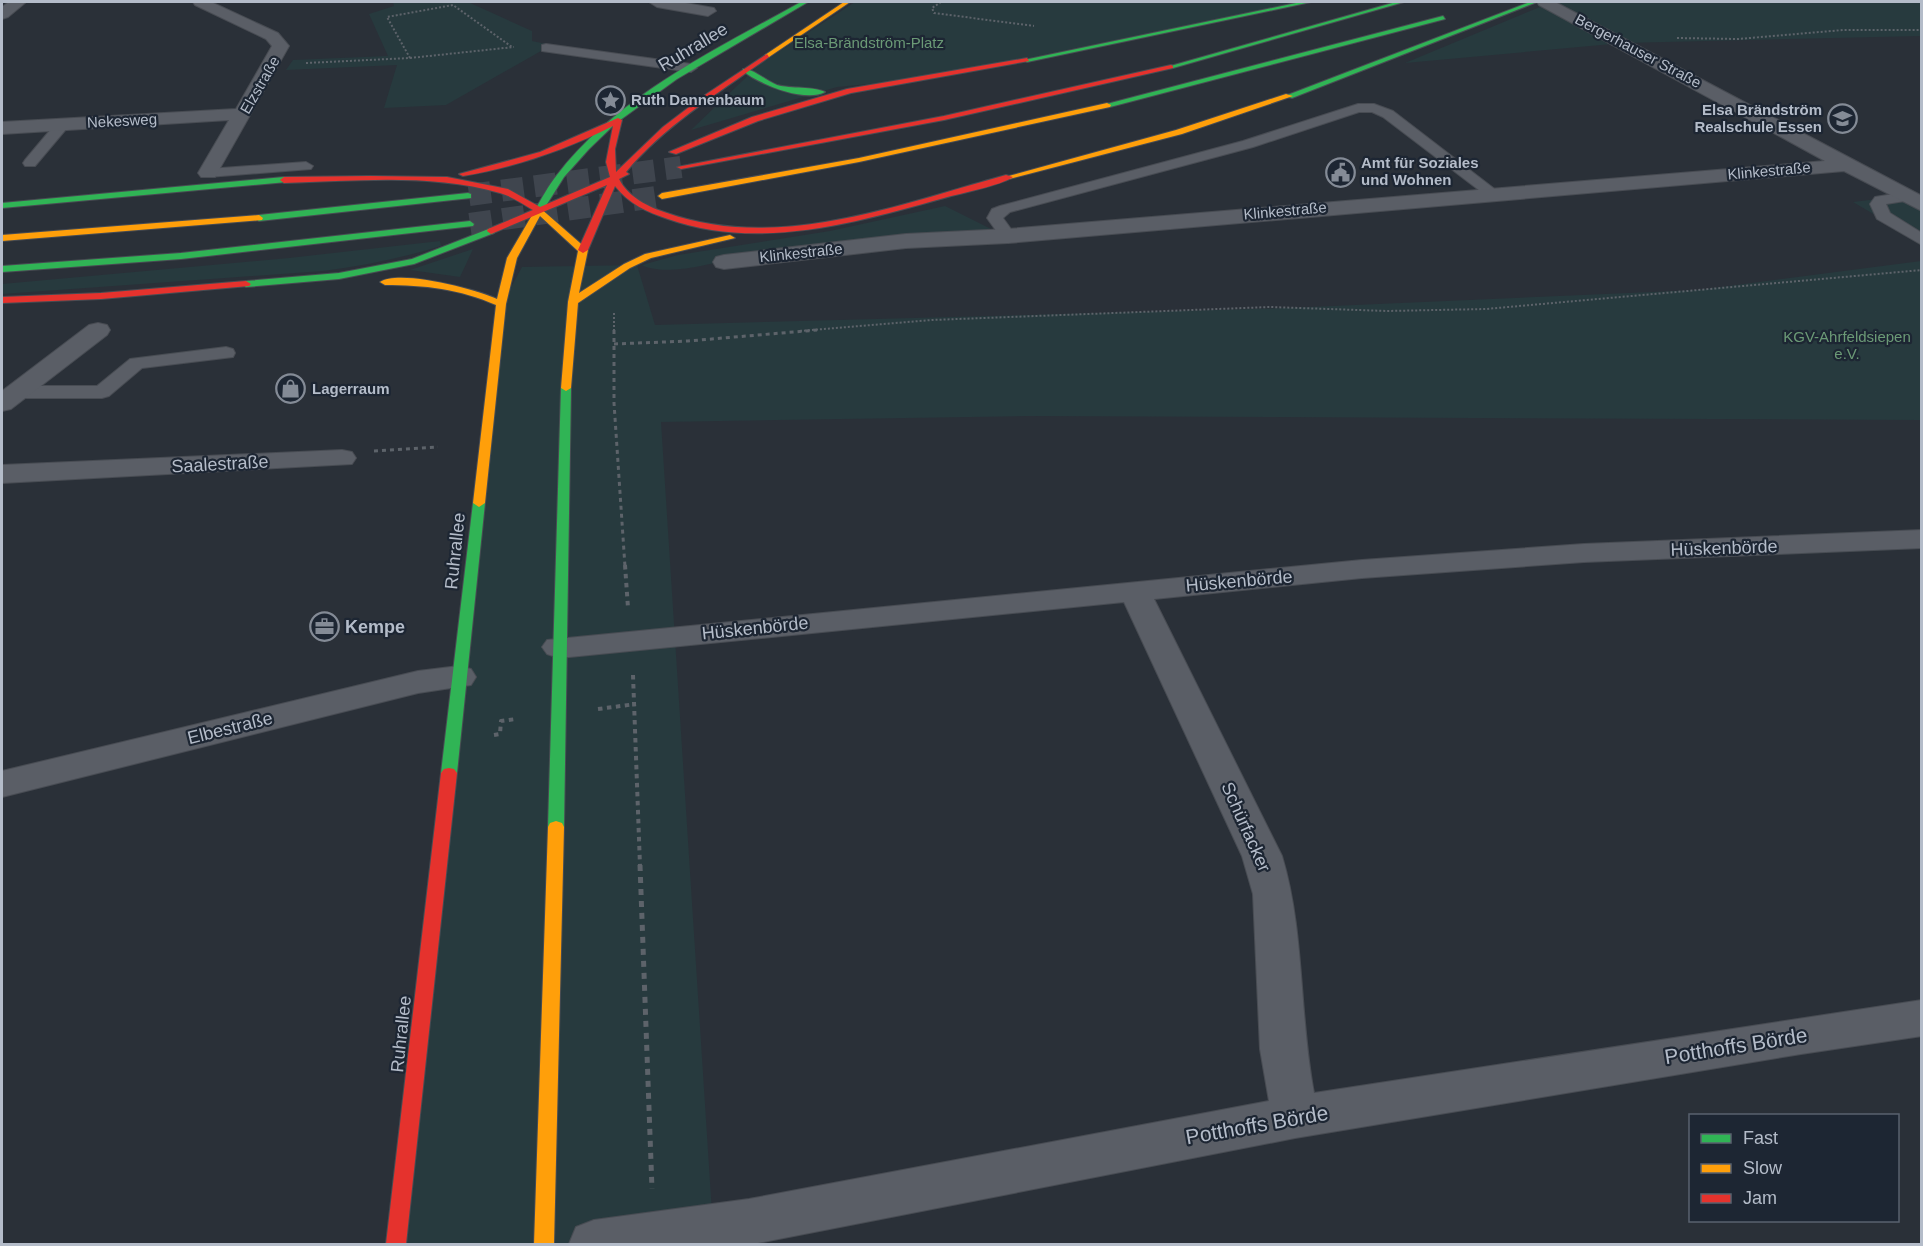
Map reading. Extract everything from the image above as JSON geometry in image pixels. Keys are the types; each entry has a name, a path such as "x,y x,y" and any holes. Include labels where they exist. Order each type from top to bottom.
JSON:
{"main road":[{"name":"Ruhrallee","path":"396,1245 501,304 512,258 552,183 565,167 618,120 691,68 805,2"},
{"path":"544,1245 556,835 564,408 573,302 583,250 615,179 652,141 746,70 847,2"},
{"path":"668,155 755,119 850,91 1006,64 1308,2"},
{"path":"681,168 864,135 1029,100 1204,58 1401,2"},
{"path":"573,302 627,266 670,249 812,226 853,217 1092,156 1220,120 1291,96 1534,2"},
{"path":"662,196 847,163 1071,115 1244,72 1458,14"},
{"path":"746,70 754,78 777,89 812,93 850,91"},
{"path":"618,120 609,156 610,171 638,205 664,216 706,226 779,230"},
{"path":"430,178 500,169 530,161 558,151 618,120"},
{"path":"288,282 400,265 447,250 644,166"},
{"path":"2,206 279,181 370,177 430,178 498,189 528,200 583,250"},
{"path":"2,238 224,222 469,195"},
{"path":"2,269 181,256 470,224"},
{"path":"2,300 288,282 438,281 469,289 501,304"}],"street":[{"path":"2,14 18,2"},
{"name":"Elzstraße","path":"200,2 279,41 280,51 208,173"},
{"path":"657,2 708,11"},
{"name":"Bergerhauser Straße","path":"1548,4 1914,201"},
{"name":"Nekesweg","path":"2,128 243,114"},
{"name":"Klinkestraße","path":"724,262 906,241 1008,236 1847,165"},
{"path":"9,398 98,330"},
{"name":"Saalestraße","path":"2,474 342,458"},
{"name":"Hüskenbörde","path":"559,646 1134,590 1584,553 1922,539"},
{"name":"Schürfacker","path":"1134,590 1262,856 1273,894 1283,1049 1295,1117"},
{"name":"Elbestraße","path":"2,784 418,682 459,677"},
{"name":"Potthoffs Börde","path":"594,1245 654,1234 749,1222 1295,1117 1789,1037 1922,1018"}],"lane":[{"path":"546,48 691,68"},
{"path":"1008,236 996,218 997,212 1248,144 1359,108 1374,108 1388,114 1493,194"},
{"path":"30,162 62,124"},
{"path":"208,173 306,166"},
{"path":"1914,201 1880,200 1878,204 1883,216 1922,240"},
{"path":"9,398 102,392 137,363 226,352"}],"path":[{"path":"942,2 932,8 934,13 1035,26"},
{"path":"410,58 387,17 453,5 512,47"},
{"path":"1616,40 1738,39 1843,30 1922,30"},
{"path":"272,65 410,58 512,47 546,48"},
{"path":"627,266 642,271 621,287 617,295 614,403 636,704 654,1234"},
{"path":"614,344 688,341 932,320 1270,307 1387,311 1486,309 1922,270"},
{"path":"342,458 354,452 438,447"}],"green space":[{"path":"393,2 468,2 532,31 532,41 641,64 541,51 446,105 384,108 397,65 286,70 293,60 388,56 369,14 394,6"},
{"name":"Elsa-Brändström-Platz","path":"855,2 1300,2 984,67 889,82 837,87 691,130 760,64"},
{"path":"1552,2 1921,2 1921,36 1623,43 1405,63"},
{"path":"1902,196 1921,206 1921,242 1853,202"},
{"path":"945,206 1003,235 723,260 670,270 642,265 678,255 830,231"},
{"path":"440,241 441,246 412,254 323,271 2,294 2,284 289,258"},
{"path":"473,249 460,277 410,270"},
{"name":"KGV-Ahrfeldsiepen e.V.","path":"1921,261 1921,420 1027,416 661,422 714,1244 401,1244 502,304 522,267 637,265 655,325 1287,308 1698,290"}],"tunnel":[{"path":"469,195 681,167"},
{"path":"470,224 662,196"}],"traffic: fast":[{"path":"539,210 561,175 586,147 643,98 707,57 805,2"},
{"path":"1027,60 1308,2"},
{"path":"1171,67 1401,2"},
{"path":"1289,96 1534,2"},
{"path":"1107,105 1443,18"},
{"path":"745,70 762,81 781,88 821,92"},
{"path":"2,206 284,180"},
{"path":"259,218 468,196"},
{"path":"2,269 181,256 470,224"},
{"path":"246,284 339,276 414,261 491,231"},
{"path":"556,827 566,388"},
{"path":"449,773 479,503"}],"traffic: slow":[{"path":"767,56 847,2"},
{"path":"1009,177 1179,132 1289,96"},
{"path":"662,196 859,160 1107,105"},
{"path":"479,503 501,304 512,258 539,210 583,250 573,302 566,388"},
{"path":"2,238 259,218"},
{"path":"573,302 627,266 648,256 730,238"},
{"path":"385,282 416,282 459,288 501,304"},
{"path":"544,1244 556,827"}],"traffic: jam":[{"path":"583,250 606,194 630,162 666,129 767,56"},
{"path":"673,152 755,119 850,91 1027,60"},
{"path":"681,167 944,118 1171,67"},
{"path":"618,120 611,149 611,162 612,173 624,193 650,210 692,225 737,231 783,230 830,224 876,214 1009,177"},
{"path":"463,174 504,166 543,154 618,120"},
{"path":"491,231 625,174"},
{"path":"284,180 370,178 447,180 505,191 539,210"},
{"path":"2,300 101,296 246,284"},
{"path":"396,1244 449,773"}],"place":[{"name":"Ruth Dannenbaum","path":"610,100"},
{"name":"Elsa Brändström Realschule Essen","path":"1843,119"},
{"name":"Amt für Soziales und Wohnen","path":"1340,172"},
{"name":"Lagerraum","path":"291,389"},
{"name":"Kempe","path":"324,627"}]}
